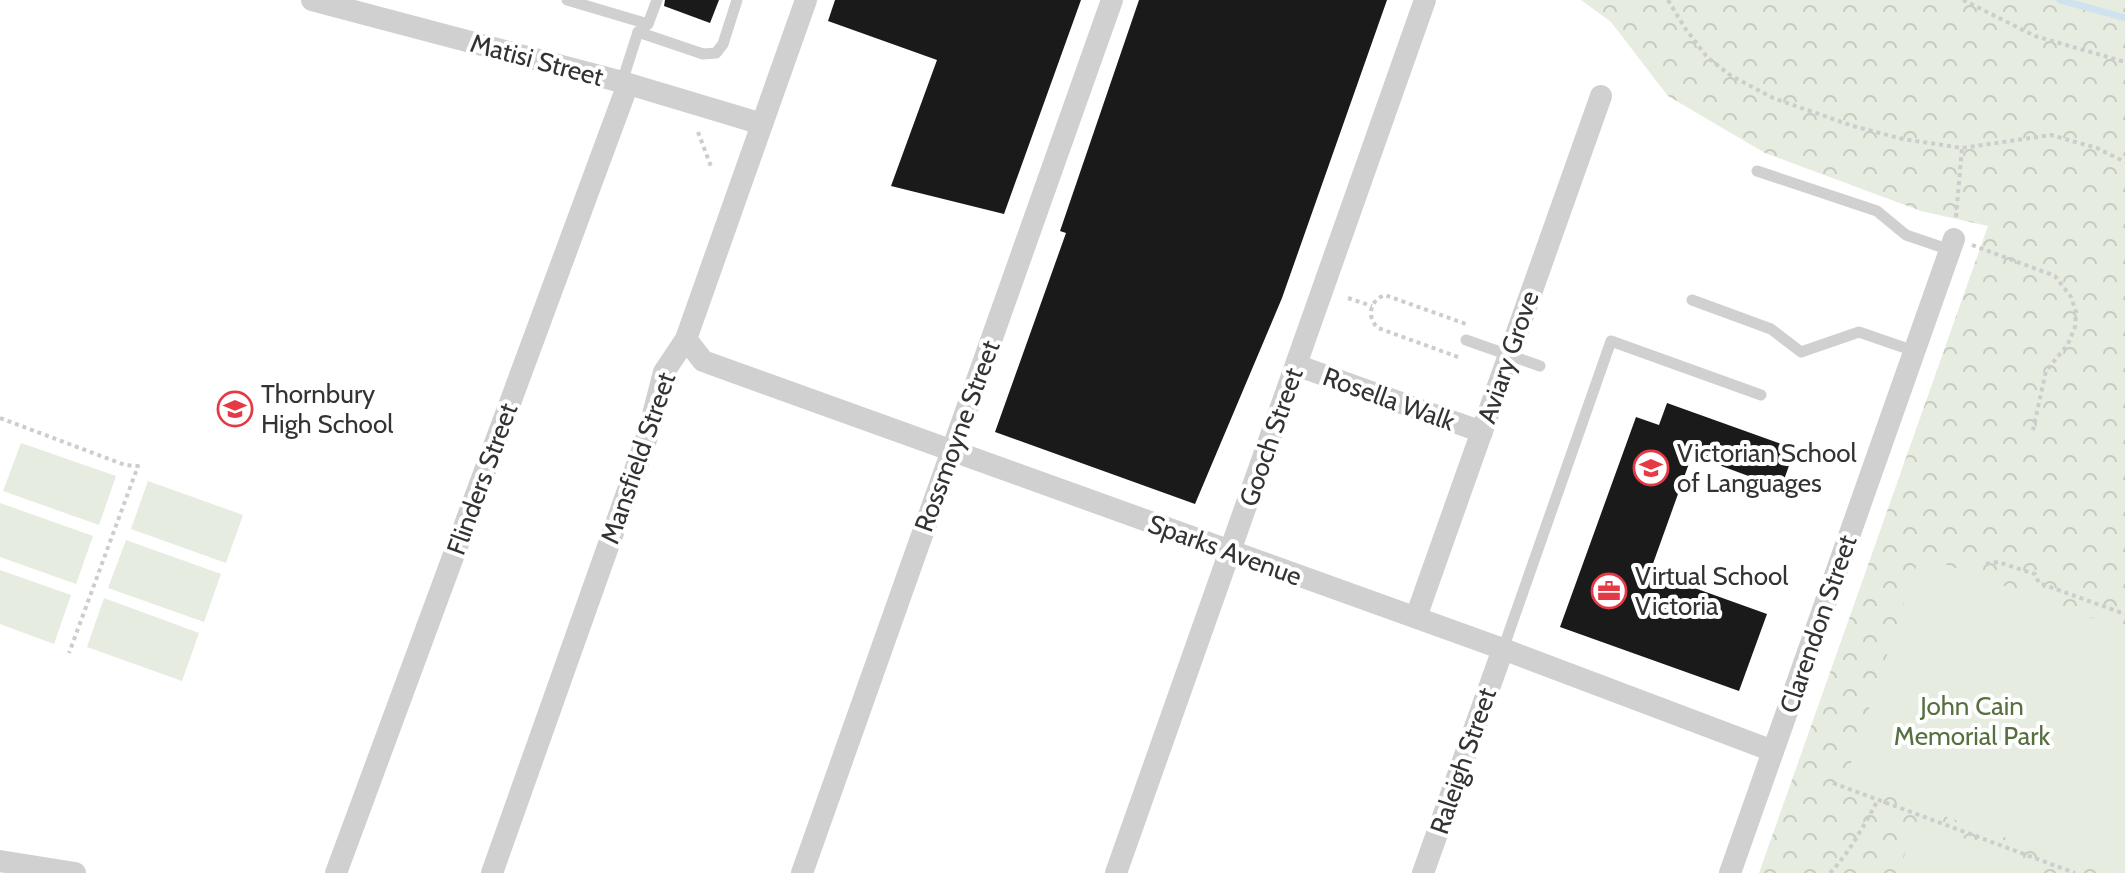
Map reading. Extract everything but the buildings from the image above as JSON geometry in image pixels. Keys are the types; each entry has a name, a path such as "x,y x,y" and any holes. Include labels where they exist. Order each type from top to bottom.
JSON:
{"street":[{"name":"Matisi Street","path":"312,0 347,4 762,124"},
{"name":"Mansfield Street","path":"492,873 648,434 664,372 686,339 806,0"},
{"name":"Rossmoyne Street","path":"802,873 1112,0"},
{"name":"Gooch Street","path":"1116,873 1425,0"},
{"name":"Flinders Street","path":"336,873 625,83"},
{"name":"Aviary Grove","path":"1416,617 1601,96"},
{"name":"Clarendon Street","path":"1730,873 1952,244"},
{"name":"Sparks Avenue","path":"686,339 703,361 1416,617 1773,751"},
{"name":"Rosella Walk","path":"1296,365 1482,432"},
{"name":"Raleigh Street","path":"1423,873 1503,649"},
{"path":"0,861 75,873"}],"lane":[{"path":"567,0 703,54 716,53 723,44 737,0"},
{"path":"625,83 643,28 657,0"},
{"path":"1757,171 1877,211 1906,235 1952,244"},
{"path":"1692,300 1771,329 1801,352 1859,332 1914,351"},
{"path":"1466,340 1540,366"},
{"path":"1503,649 1611,341 1761,395"}],"path":[{"path":"1668,0 1707,57 1749,87 1773,98 1853,126 1903,139 1962,148 2051,135 2097,148 2125,162"},
{"path":"1963,0 2035,36 2125,62"},
{"path":"698,132 712,169"},
{"path":"1962,148 1952,244 2055,276 2071,297 2076,312 2075,327 2068,344 2046,371 2042,381 2033,430"},
{"path":"1458,357 1378,328 1371,318 1372,306 1385,295 1470,326"},
{"path":"1348,298 1372,306"},
{"path":"0,418 125,465 138,466 69,653"},
{"path":"1986,564 1998,562 2035,574 2039,583 2125,614"},
{"path":"1833,783 2075,873"},
{"path":"1830,873 1848,850 1878,800"}],"green space":[{"name":"John Cain Memorial Park","path":"1581,0 2125,0 2125,873 1759,873 1988,226 1921,211 1765,153 1668,96 1611,22"},
{"path":"21,443 116,476 99,525 3,491"},
{"path":"148,481 243,515 226,563 131,529"},
{"path":"0,503 93,536 76,584 0,557"},
{"path":"126,540 221,574 204,622 108,588"},
{"path":"1920,555 2125,630 2125,873 2106,873 1845,781"},
{"path":"0,570 71,595 54,644 0,624"},
{"path":"104,598 199,633 182,681 87,647"},
{"path":"1917,821 2026,861 2022,873 1898,873"}],"waterway":[{"path":"2060,0 2125,18"}],"place":[{"name":"Thornbury High School","path":"235,409"},
{"name":"Victorian School of Languages","path":"1651,468"},
{"name":"Virtual School Victoria","path":"1609,591"}]}
